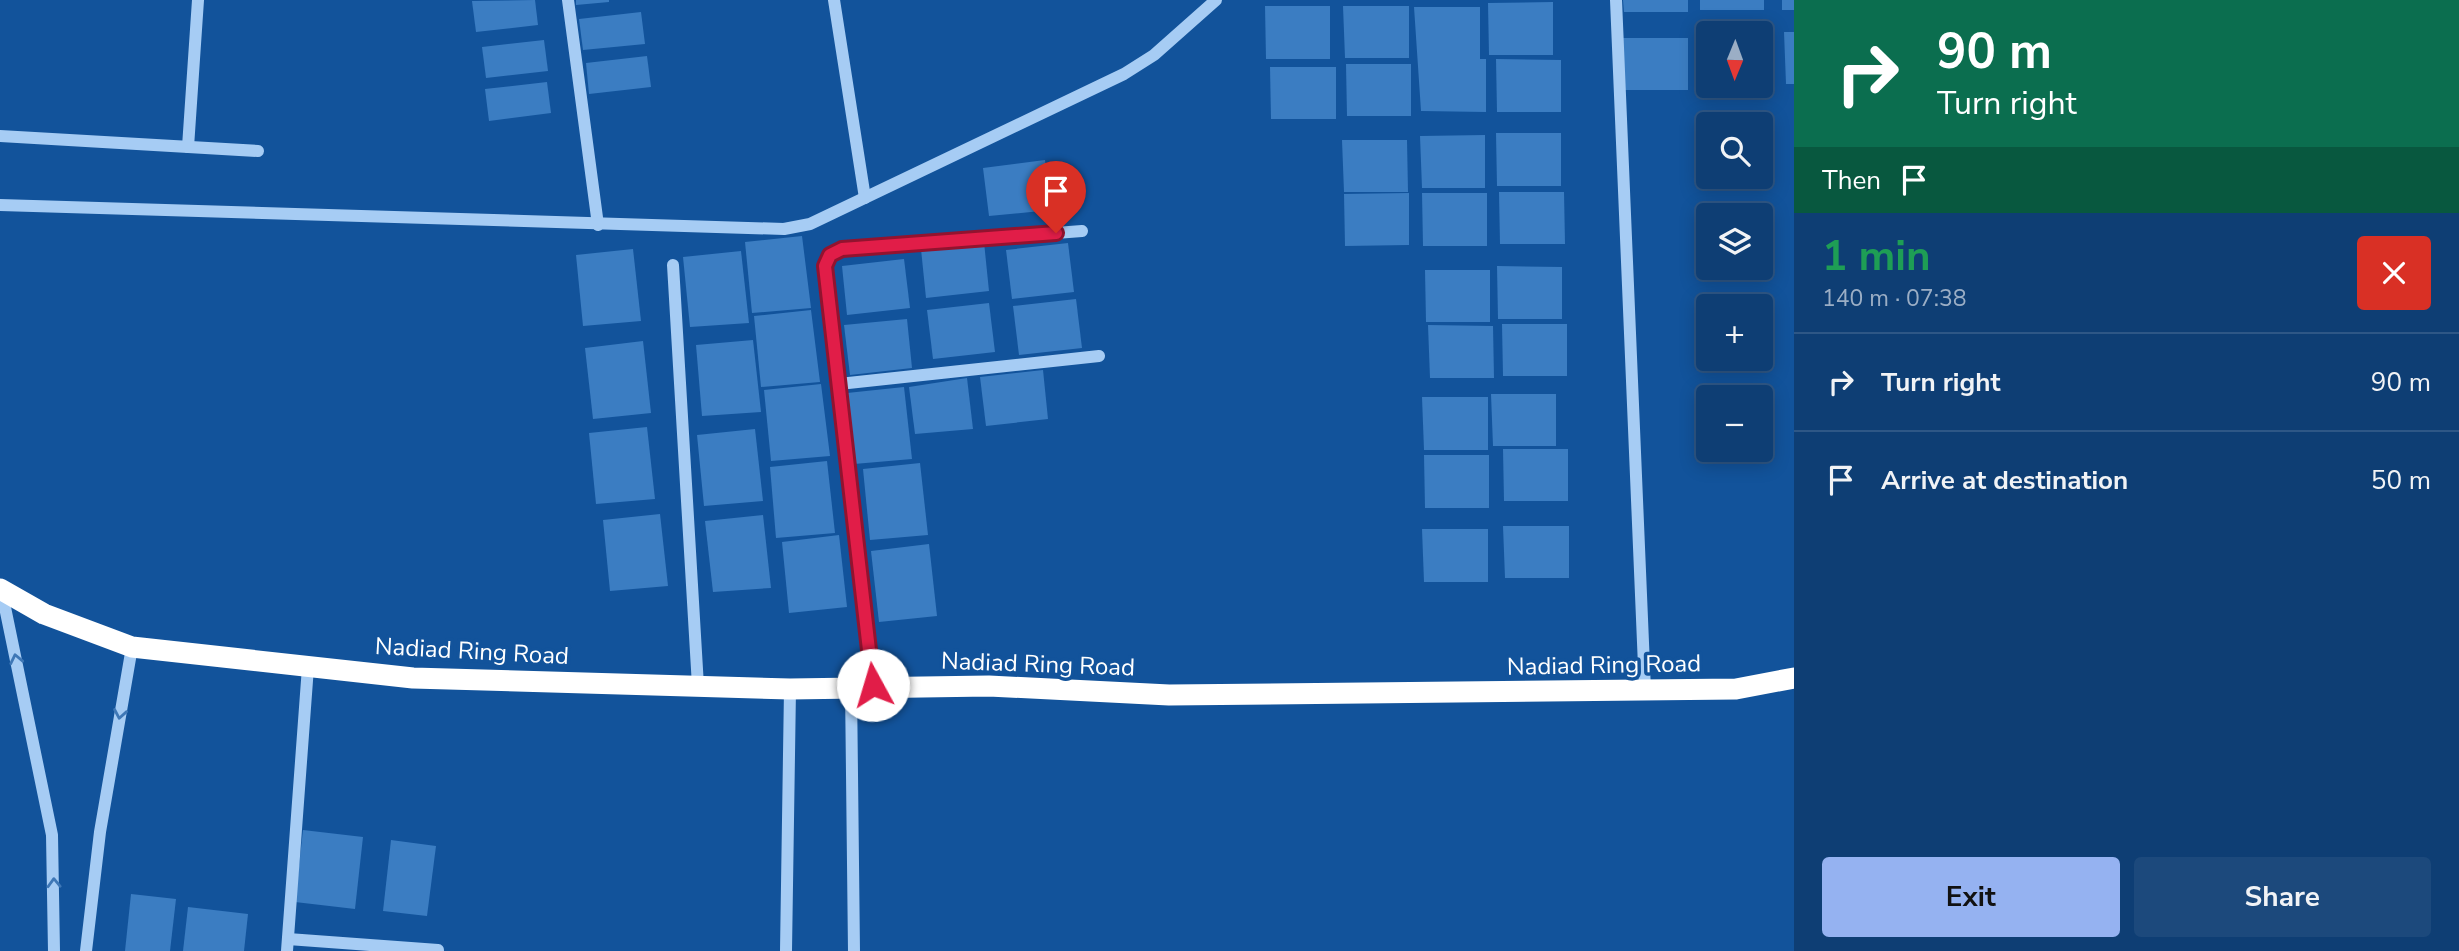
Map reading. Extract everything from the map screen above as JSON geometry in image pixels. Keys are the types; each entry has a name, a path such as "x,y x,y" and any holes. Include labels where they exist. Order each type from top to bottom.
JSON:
{"highway":[{"name":"Nadiad Ring Road","path":"1,586 44,614 132,647 413,678 790,689 873,685 989,686 1169,695 1736,690 1794,678"}],"street":[{"path":"188,147 198,0"},
{"path":"568,0 598,225"},
{"path":"834,0 865,198"},
{"path":"0,205 783,229 810,224 1143,64 1216,0"},
{"path":"1616,0 1644,691"},
{"path":"0,135 258,151"},
{"path":"873,685 825,266 830,255 842,249 1082,231"},
{"path":"673,265 698,686"},
{"path":"839,384 1099,356"},
{"path":"1,586 52,835 54,951"},
{"path":"86,951 100,832 132,647"},
{"path":"308,667 287,945 438,950"},
{"path":"852,686 854,951"},
{"path":"786,951 790,689"}],"building":[{"path":"535,0 538,25 476,32 472,1"},
{"path":"576,0 609,0 609,2 576,5"},
{"path":"1623,0 1688,0 1688,12 1624,12"},
{"path":"1700,0 1764,0 1764,10 1700,10"},
{"path":"1782,0 1794,0 1794,10 1782,10"},
{"path":"1553,2 1553,55 1489,55 1488,3"},
{"path":"1265,6 1330,6 1330,59 1266,59"},
{"path":"1343,6 1409,6 1409,58 1345,58"},
{"path":"1414,7 1480,7 1480,59 1486,59 1486,112 1421,111"},
{"path":"641,12 645,44 583,50 579,19"},
{"path":"1784,32 1794,32 1794,84 1786,84"},
{"path":"1623,38 1688,38 1688,90 1624,90"},
{"path":"544,40 548,71 486,78 482,47"},
{"path":"647,56 651,87 589,94 586,63"},
{"path":"1496,59 1561,60 1561,112 1497,112"},
{"path":"1346,64 1411,64 1411,116 1347,116"},
{"path":"1270,67 1336,67 1336,119 1271,119"},
{"path":"547,82 551,113 489,121 485,89"},
{"path":"1496,133 1561,133 1561,186 1497,186"},
{"path":"1485,135 1485,188 1422,188 1420,136"},
{"path":"1342,140 1407,140 1408,192 1344,192"},
{"path":"1045,160 1051,210 989,216 983,168"},
{"path":"1499,192 1564,192 1565,244 1500,244"},
{"path":"1409,193 1409,245 1345,246 1344,194"},
{"path":"1422,193 1487,193 1487,246 1423,246"},
{"path":"802,236 811,308 752,313 745,242"},
{"path":"984,242 989,291 926,298 921,249"},
{"path":"1068,243 1074,292 1012,299 1006,250"},
{"path":"633,249 641,321 583,326 576,255"},
{"path":"741,251 749,323 690,327 683,257"},
{"path":"904,259 910,308 847,315 842,266"},
{"path":"1497,266 1562,267 1562,319 1498,319"},
{"path":"1425,270 1490,270 1490,322 1426,322"},
{"path":"1076,299 1082,348 1019,355 1013,306"},
{"path":"989,303 995,352 933,359 927,310"},
{"path":"811,310 820,382 761,387 754,316"},
{"path":"907,319 912,368 850,375 844,325"},
{"path":"1502,324 1567,324 1567,376 1503,376"},
{"path":"1428,325 1493,326 1494,378 1430,378"},
{"path":"753,340 761,412 702,416 696,345"},
{"path":"643,341 651,413 593,419 585,348"},
{"path":"1043,370 1048,419 986,426 980,377"},
{"path":"967,378 973,429 915,434 909,387"},
{"path":"821,384 830,456 771,461 764,390"},
{"path":"904,387 912,459 854,464 847,393"},
{"path":"1491,394 1556,394 1556,446 1493,446"},
{"path":"1422,397 1488,397 1488,450 1424,450"},
{"path":"647,427 655,499 596,504 589,433"},
{"path":"755,429 763,501 704,506 697,435"},
{"path":"1503,449 1568,449 1568,501 1504,501"},
{"path":"1424,455 1489,455 1489,508 1425,508"},
{"path":"827,461 835,533 776,538 770,467"},
{"path":"920,463 928,535 870,540 863,469"},
{"path":"660,514 668,586 610,591 603,520"},
{"path":"763,515 771,588 713,592 705,521"},
{"path":"1503,526 1569,526 1569,578 1505,578"},
{"path":"1422,529 1488,529 1488,582 1424,582"},
{"path":"839,535 847,607 789,613 782,542"},
{"path":"929,544 937,616 879,622 871,551"},
{"path":"303,830 363,837 355,909 295,902"},
{"path":"391,840 436,846 427,916 383,911"},
{"path":"131,894 176,899 170,951 125,951"},
{"path":"188,907 248,914 244,951 183,951"}],"route":[{"path":"873,685 825,266 830,255 842,249 1056,233"}]}
